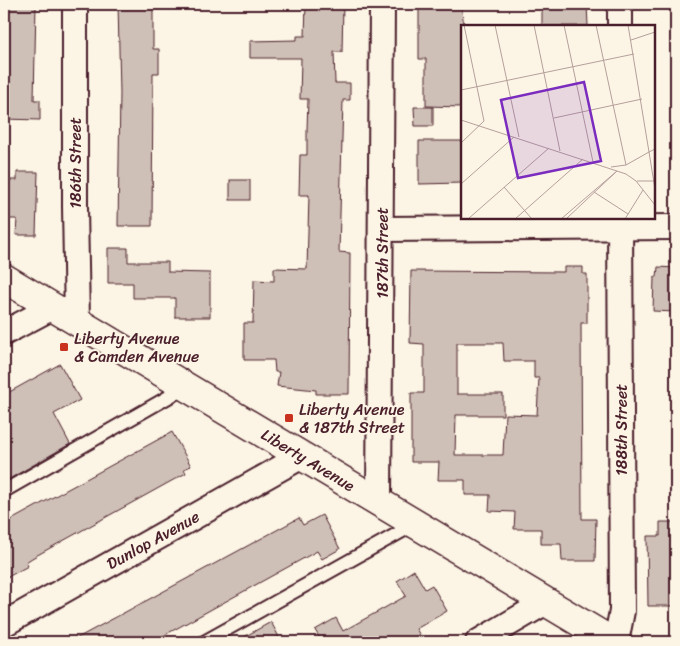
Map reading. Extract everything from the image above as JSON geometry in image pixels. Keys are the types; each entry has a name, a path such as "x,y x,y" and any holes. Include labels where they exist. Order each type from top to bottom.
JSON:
{"main road":[{"name":"Liberty Avenue","path":"4,278 615,642"}],"street":[{"name":"186th Street","path":"75,4 77,322"},
{"name":"187th Street","path":"380,502 382,4"},
{"path":"620,4 620,25"},
{"path":"382,229 620,222 676,227"},
{"name":"188th Street","path":"615,642 622,611 620,222"},
{"path":"4,333 52,307"},
{"name":"Dunlop Avenue","path":"4,624 302,456"},
{"path":"478,642 546,602"}],"lane":[{"path":"4,491 79,450 186,387"},
{"path":"204,642 415,524"}],"building":[{"path":"4,4 36,4 34,100 40,100 40,120 4,119"},
{"path":"118,4 153,4 153,49 159,49 159,73 153,73 152,226 118,226 120,93"},
{"path":"306,4 343,4 342,52 334,52 335,83 350,83 350,100 343,100 339,252 350,253 349,394 316,394 316,390 277,386 279,372 275,372 274,360 244,360 244,323 253,323 254,280 274,281 274,268 307,269 309,195 299,195 300,155 307,155 308,99 300,99 301,58 250,58 250,41 297,40 297,36 305,36"},
{"path":"419,4 461,4 464,25 461,25 461,107 426,106 426,59 419,59"},
{"path":"542,4 587,4 588,25 542,25"},
{"path":"414,107 433,107 433,126 415,126"},
{"path":"419,141 461,141 461,183 419,184"},
{"path":"17,172 38,172 36,235 16,235 17,219 4,219 4,180 17,180"},
{"path":"230,180 250,180 250,200 230,200"},
{"path":"108,248 128,248 128,262 168,262 168,272 210,273 210,317 175,317 175,298 133,298 133,283 108,283"},
{"path":"564,267 583,267 583,274 587,274 587,323 581,323 582,519 596,519 595,561 562,561 561,544 541,544 541,529 514,529 515,512 489,511 490,495 465,495 465,480 438,480 439,462 411,462 411,393 424,393 424,344 410,343 411,271 564,272","holes":["457,343 503,343 504,361 534,361 534,378 539,378 537,415 505,414 503,455 455,455 456,415 503,415 503,394 457,394"]},
{"path":"658,267 676,268 676,312 653,311 654,277 657,277"},
{"path":"60,364 80,400 54,414 70,444 4,482 4,395"},
{"path":"172,432 191,466 184,469 186,473 32,558 26,562 28,566 4,579 4,524"},
{"path":"322,515 340,549 322,559 317,551 152,642 70,642 299,518 303,525"},
{"path":"660,522 676,522 676,606 648,606 647,536 660,536"},
{"path":"414,570 425,589 432,585 447,611 416,629 420,635 407,642 322,642 315,630 336,618 343,631 406,596 397,581"},
{"path":"271,622 279,637 269,642 235,642"}],"place":[{"name":"Liberty Avenue & Camden Avenue","path":"64,347"},
{"name":"Liberty Avenue & 187th Street","path":"289,418"}]}
